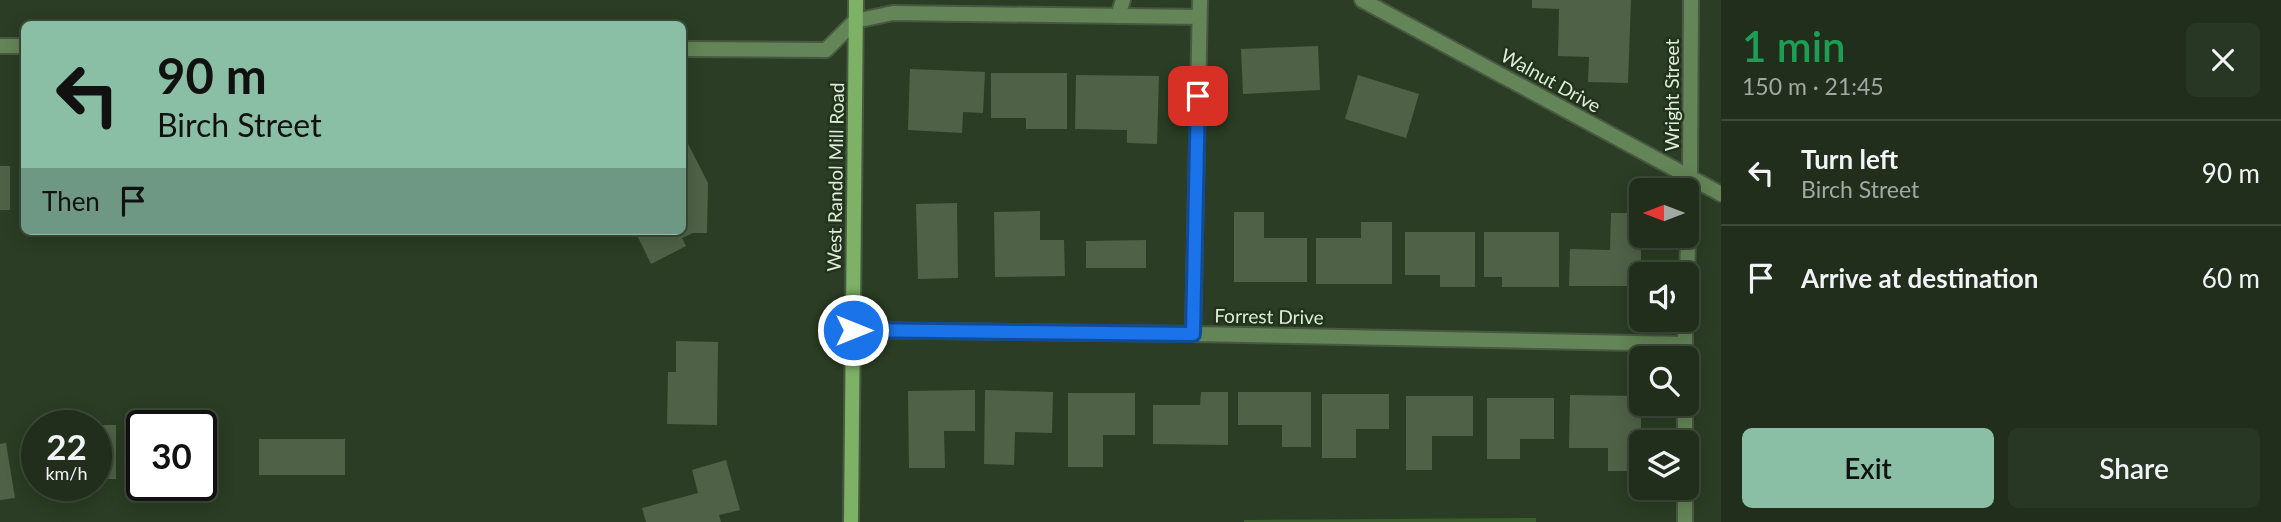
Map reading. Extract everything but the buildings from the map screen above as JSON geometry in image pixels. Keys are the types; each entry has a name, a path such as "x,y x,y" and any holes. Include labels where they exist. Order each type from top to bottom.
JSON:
{"main road":[{"name":"West Randol Mill Road","path":"851,522 856,0"}],"street":[{"path":"1118,16 1123,0"},
{"path":"1193,334 1200,0"},
{"name":"Walnut Drive","path":"1362,0 1690,178"},
{"name":"Wright Street","path":"1690,0 1690,178"},
{"path":"686,49 826,50 855,22 893,13 1199,17"},
{"path":"0,46 21,46"},
{"name":"Walnut Drive","path":"1699,183 1721,194"},
{"name":"Forrest Drive","path":"853,330 1193,334 1629,349"},
{"path":"1685,500 1685,522"}],"green space":[{"path":"1536,518 1536,522 1244,522 1244,520"}],"route":[{"path":"853,330 1193,334 1198,96"}]}
